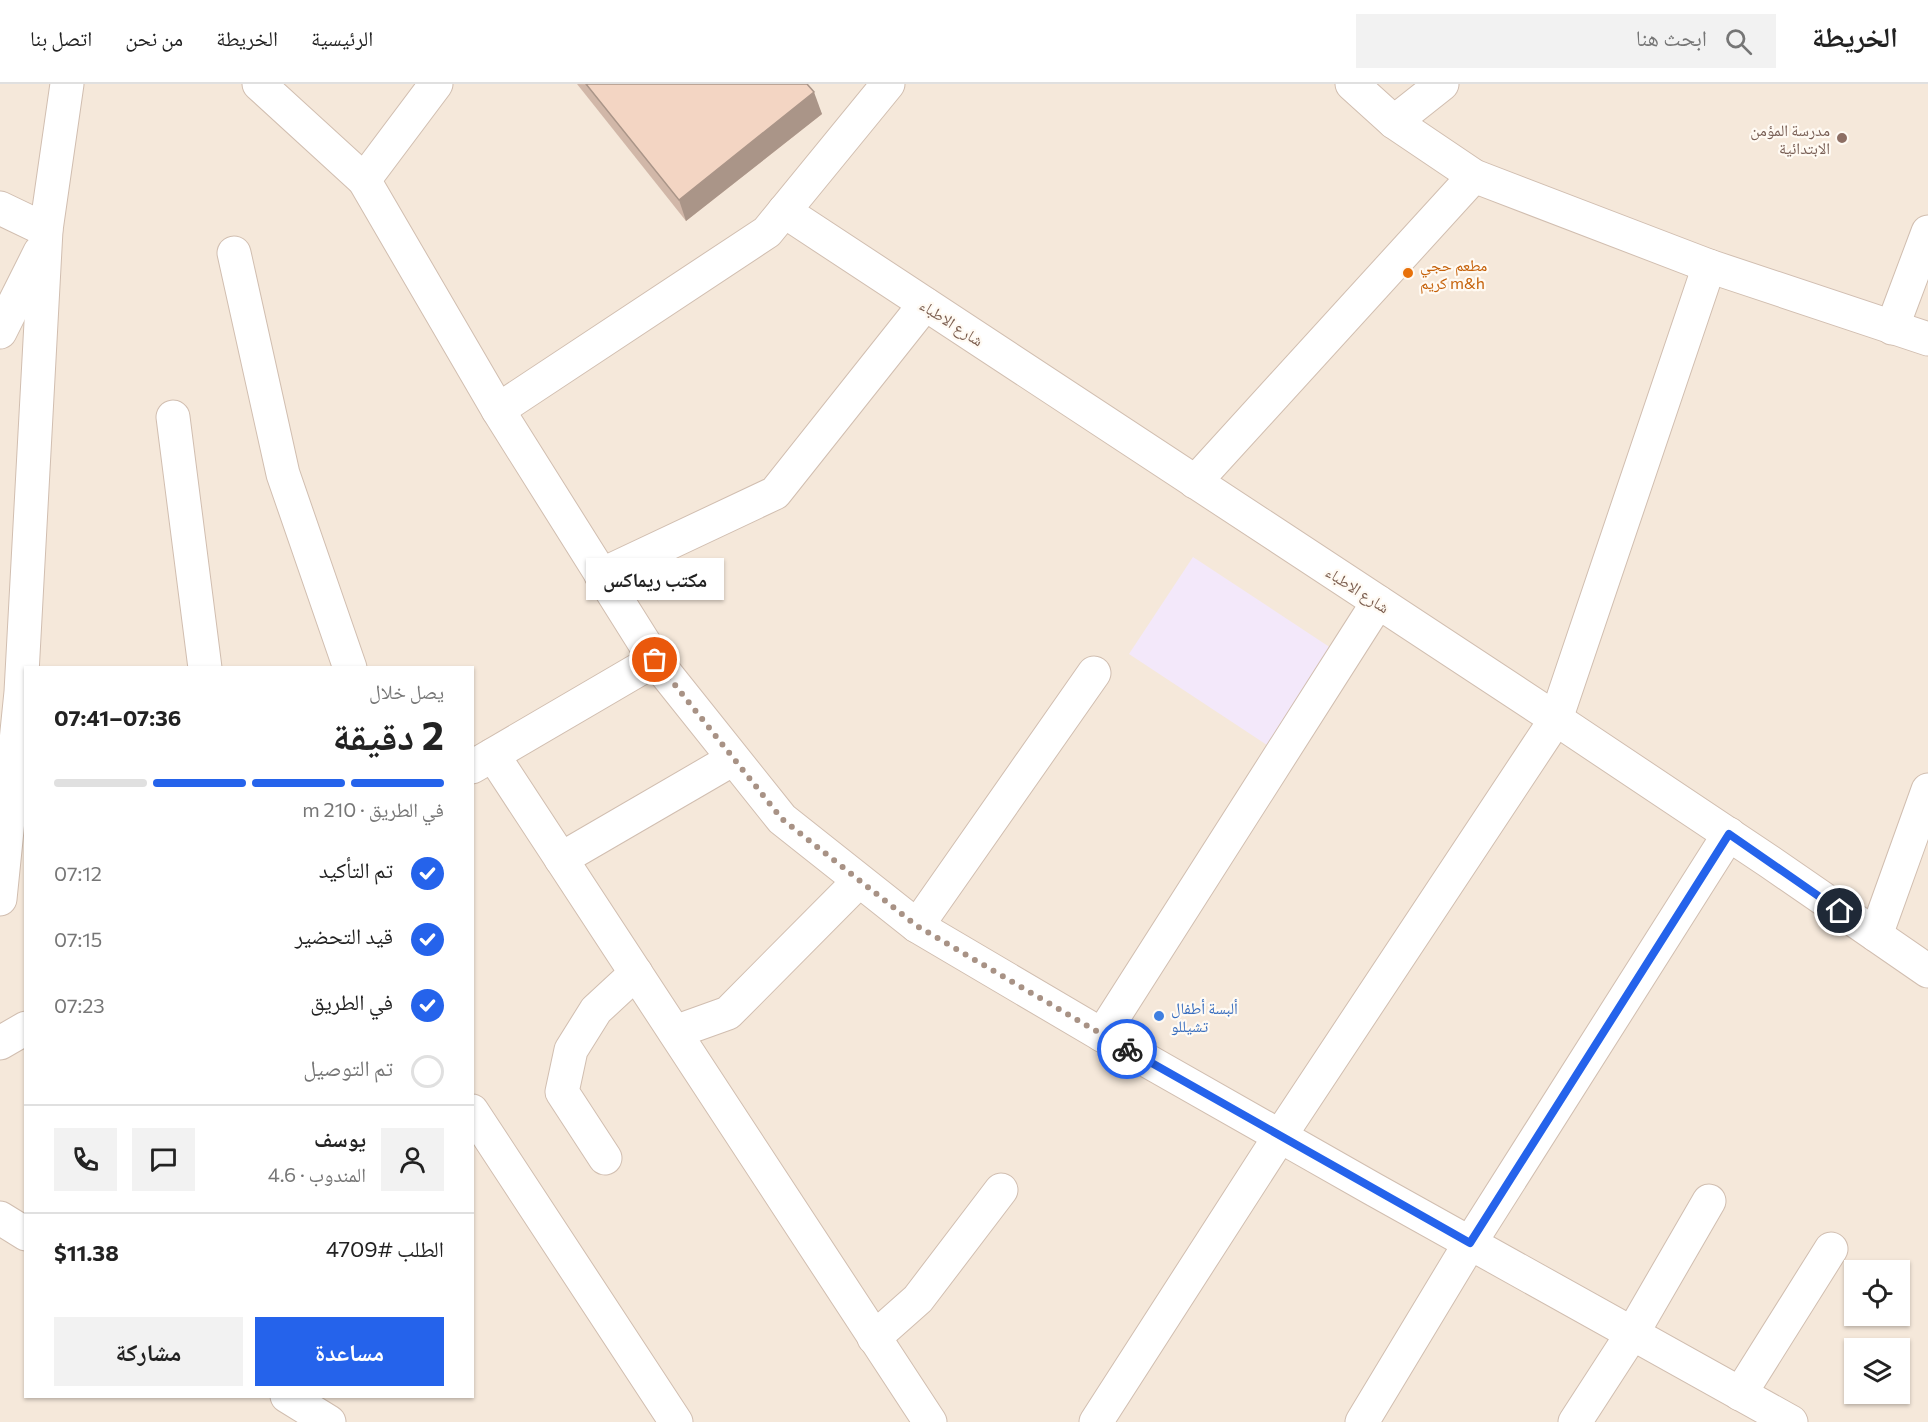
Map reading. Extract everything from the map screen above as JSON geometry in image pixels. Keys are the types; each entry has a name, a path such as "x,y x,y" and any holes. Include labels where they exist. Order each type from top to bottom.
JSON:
{"street":[{"path":"0,899 21,692 46,235 68,84"},
{"path":"259,84 364,180 498,410 655,660 782,819 917,926 1102,1035 1632,1334 1746,1406 1791,1422"},
{"path":"364,180 436,84"},
{"path":"498,410 767,232 888,84"},
{"path":"1352,84 1394,122 1474,176 1709,266 1928,339"},
{"path":"1394,122 1442,84"},
{"path":"1195,482 1474,176"},
{"path":"0,208 46,235"},
{"name":"شارع الاطباء","path":"784,211 1556,719 1729,834 1928,971"},
{"path":"1892,328 1928,232"},
{"path":"0,332 46,235"},
{"path":"234,253 282,474 349,666"},
{"path":"1096,1422 1280,1136 1556,719 1709,266"},
{"path":"601,575 775,493 925,304"},
{"path":"173,417 205,666"},
{"path":"1102,1035 1378,602"},
{"path":"655,660 483,761 561,859 930,1422"},
{"path":"917,926 1094,673"},
{"path":"561,859 733,759"},
{"path":"1875,935 1928,790"},
{"path":"1362,1422 1470,1243 1729,834"},
{"path":"675,1032 728,1013 859,880"},
{"path":"605,1158 562,1092 572,1050 596,1010 636,973"},
{"path":"0,1043 24,1029"},
{"path":"474,1114 676,1422"},
{"path":"874,1338 918,1299 1001,1190"},
{"path":"1575,1422 1632,1334 1709,1201"},
{"path":"0,1218 24,1233"},
{"path":"1746,1406 1831,1249"},
{"path":"290,1398 329,1422"}],"shaded area":[{"path":"0,84 1928,84 1928,1422 0,1422"},
{"path":"1193,557 1334,650 1270,747 1129,654"}],"building":[{"path":"586,84 807,84 814,92 679,200"}],"way so far":[{"path":"655,660 782,819 917,926 1127,1049"}],"place":[{"name":"مدرسة المؤمن الابتدائية","path":"1842,138"},
{"name":"مطعم حجي كريم m&h","path":"1408,273"},
{"name":"مكتب ريماكس","path":"655,660"},
{"name":"ألبسة أطفال تشيللو","path":"1159,1016"}],"route":[{"path":"1127,1049 1470,1243 1729,834 1840,911"}]}
